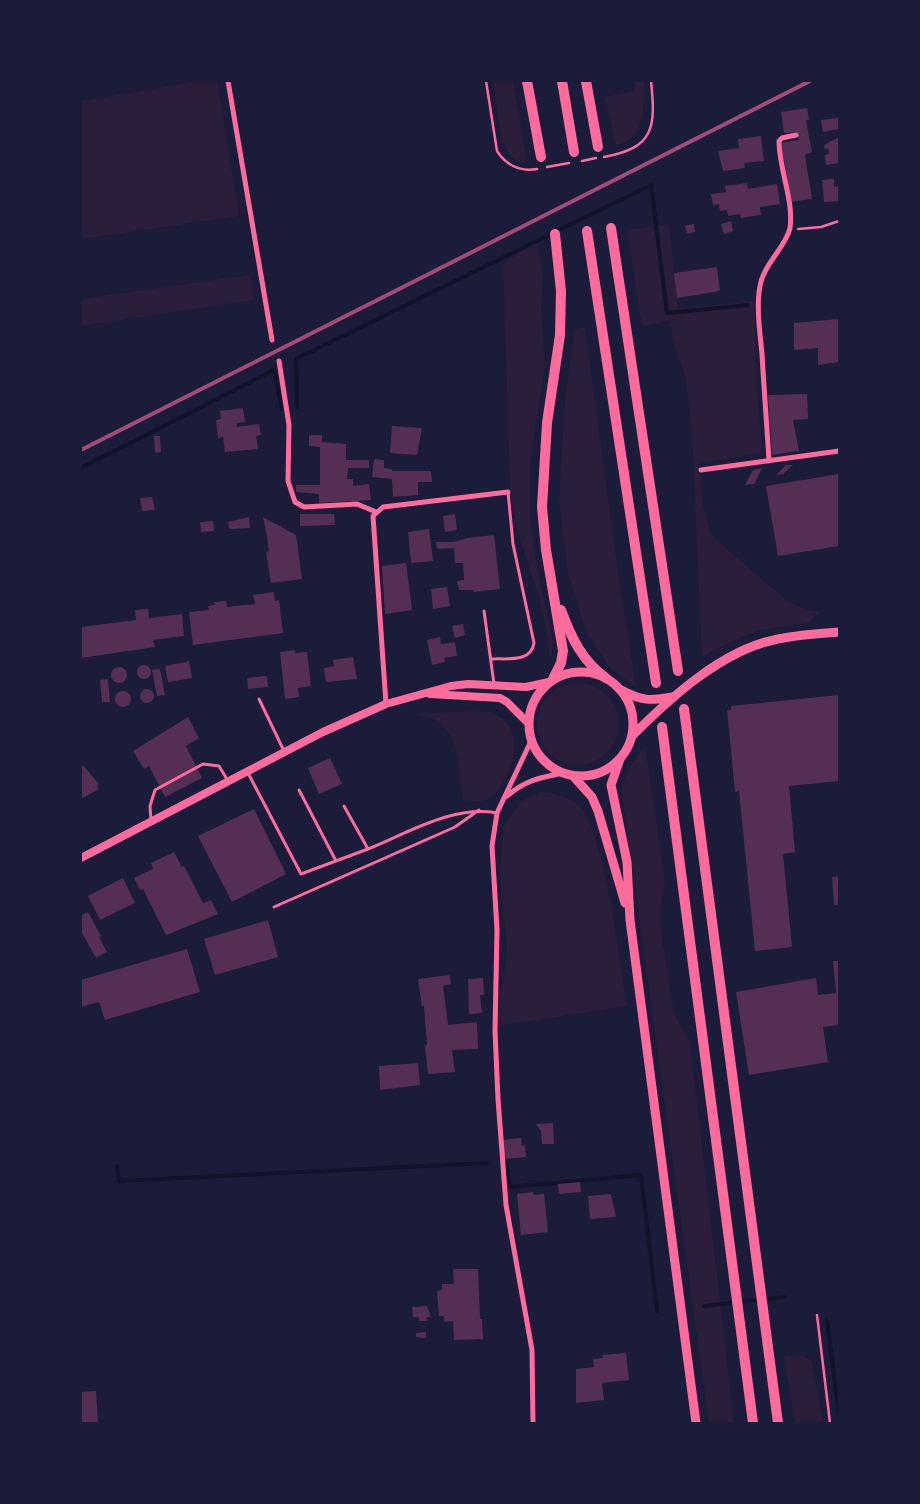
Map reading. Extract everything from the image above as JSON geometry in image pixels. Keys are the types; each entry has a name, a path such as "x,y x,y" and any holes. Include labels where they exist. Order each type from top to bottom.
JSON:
{"highway":[{"path":"527,81 540,157"},
{"path":"562,81 574,152"},
{"path":"586,81 598,147"},
{"path":"611,228 678,671"},
{"path":"587,232 656,683"},
{"path":"551,681 561,663 563,651 555,593 546,550 542,507 547,423 560,335 561,291 555,234"},
{"path":"555,593 574,642 591,666 606,678"},
{"path":"684,709 778,1423"},
{"path":"662,727 754,1423"}],"main road":[{"path":"696,1423 630,920 627,862 611,785 620,759 632,736 672,697 698,678 740,652 772,640 839,632"},
{"path":"81,858 323,732 386,704 460,685 526,687 579,671 593,673 606,678 621,690 636,698 648,701 672,697"},
{"path":"551,681 534,700 528,723 531,741 544,761 563,773 573,776 598,773 606,770 620,759"},
{"path":"621,690 629,704 633,720 632,736"},
{"path":"426,694 500,698 508,702 528,723"},
{"path":"573,776 592,797 598,811 630,920"}],"street":[{"path":"228,81 272,340"},
{"path":"769,461 759,318 760,285 769,261 785,241 790,230 790,217 778,158 778,141 782,138 796,135"},
{"path":"279,362 289,425 288,481 295,502 304,507 357,504 376,512"},
{"path":"701,470 839,452"},
{"path":"386,704 387,694 372,520 376,512 382,507 508,492"},
{"path":"531,741 497,813 492,846 497,930 495,1031 506,1205 532,1350 533,1423"},
{"path":"505,798 522,784 537,778 563,773"}],"lane":[{"path":"492,659 524,657 530,654 534,643 514,544 508,492"},
{"path":"484,611 494,685"},
{"path":"259,700 285,752"},
{"path":"151,821 150,806 155,790 203,764 219,766 229,782"},
{"path":"248,772 301,874 453,814 480,810 497,813"},
{"path":"299,790 336,861"},
{"path":"344,806 368,849"},
{"path":"274,907 455,826 480,810"}],"path":[{"path":"790,230 821,227 839,221"},
{"path":"817,1315 830,1423"}],"shaded area":[{"path":"200,81 217,81 239,216 81,239 81,101"},
{"path":"493,81 513,81 527,163 514,159 506,148 500,130"},
{"path":"634,81 644,81 641,120 633,136 626,142 616,145 605,97 635,91"},
{"path":"669,224 678,309 754,301 756,377 762,453 699,463 703,505 711,535 787,601 807,610 820,612 808,623 760,630 730,642 702,657 692,431 685,375 673,342 670,320 642,327 627,230"},
{"path":"537,241 543,277 541,307 545,366 530,463 530,516 538,573 553,640 552,657 549,655 543,612 518,529 510,486 503,264"},
{"path":"250,275 254,300 81,326 81,299"},
{"path":"585,327 619,580 636,687 611,669 587,634 568,574 559,502 565,399 575,329"},
{"path":"578,683 594,686 607,695 616,708 619,724 616,740 607,753 594,762 578,765 562,762 549,753 540,740 537,724 540,708 549,695 562,686"},
{"path":"489,712 497,715 511,729 514,738 513,757 507,775 492,797 480,801 463,800 458,757 449,733 429,717 413,714"},
{"path":"645,745 665,881 659,919 674,1014 690,1042 734,1423 709,1423 621,787 632,763"},
{"path":"540,792 570,799 579,806 588,820 604,870 627,1006 497,1026 497,998 504,979 507,948 500,877 503,828 520,802"},
{"path":"784,1356 805,1356 812,1362 823,1423 795,1423"}],"building":[{"path":"807,108 809,120 806,120 812,152 805,155 812,199 790,202 784,159 781,160 780,143 799,140 797,132 784,133 781,112"},
{"path":"838,118 839,129 823,132 821,120"},
{"path":"761,136 764,161 744,163 745,168 723,171 718,151 739,148 738,139"},
{"path":"839,137 839,163 826,165 825,155 829,154 828,148 825,150 824,145"},
{"path":"834,179 834,187 839,186 839,201 824,202 822,180"},
{"path":"747,183 748,189 777,184 780,204 760,207 761,215 741,218 740,214 728,216 727,210 720,211 719,204 713,205 711,194 726,192 725,186"},
{"path":"731,221 733,231 724,234 721,224"},
{"path":"694,224 695,232 687,234 685,226"},
{"path":"717,267 720,291 677,298 674,273"},
{"path":"839,319 839,362 818,365 818,348 794,350 794,323"},
{"path":"807,394 808,419 793,420 799,451 772,455 768,395"},
{"path":"243,408 245,422 237,423 237,427 259,424 261,435 256,436 258,449 225,452 223,437 218,438 216,420 221,419 220,411"},
{"path":"392,426 422,428 417,455 390,453"},
{"path":"309,435 322,435 322,442 346,444 346,460 369,460 369,468 348,468 347,479 353,479 353,486 369,484 371,500 319,503 319,494 296,492 296,485 320,485 320,447 309,446"},
{"path":"154,436 160,436 161,452 155,453"},
{"path":"374,459 384,460 384,468 392,469 392,471 431,471 432,482 418,482 418,495 393,497 392,479 372,477"},
{"path":"786,465 793,465 783,474 776,475"},
{"path":"762,468 754,484 745,485 753,470"},
{"path":"839,474 839,546 778,556 766,486"},
{"path":"152,497 155,510 142,511 140,498"},
{"path":"300,514 334,514 335,525 300,526"},
{"path":"455,514 457,530 445,532 443,516"},
{"path":"249,517 250,528 229,529 228,522"},
{"path":"263,517 296,535 302,579 271,583 266,552 269,551"},
{"path":"213,521 214,531 201,532 200,522"},
{"path":"429,529 433,561 411,563 408,532"},
{"path":"494,535 500,589 473,592 473,590 459,590 457,581 464,580 463,563 455,563 454,548 437,549 436,542 454,542 467,538"},
{"path":"406,563 412,610 385,614 382,566"},
{"path":"447,587 450,606 433,609 431,589"},
{"path":"274,592 275,601 279,600 283,633 193,645 189,612 209,610 208,606 215,605 214,602 226,601 227,607 255,604 253,595"},
{"path":"148,609 149,618 182,614 184,636 153,640 155,647 81,658 81,627 136,620 135,610"},
{"path":"463,624 465,635 455,638 452,626"},
{"path":"440,637 441,644 455,642 457,656 444,658 445,662 432,665 427,640"},
{"path":"295,650 295,653 307,652 311,686 298,688 299,697 285,699 280,652"},
{"path":"353,657 357,679 326,682 324,668 334,666 333,660"},
{"path":"189,661 192,678 168,682 165,666"},
{"path":"144,665 149,667 151,672 149,677 144,679 139,677 137,672 139,667"},
{"path":"116,667 122,667 127,672 125,681 116,683 111,678 111,672"},
{"path":"160,669 165,695 157,696 152,670"},
{"path":"267,676 268,687 248,689 247,678"},
{"path":"108,679 110,702 102,702 100,680"},
{"path":"147,689 152,691 154,696 152,701 147,703 142,701 140,696 142,691"},
{"path":"120,691 126,691 131,696 129,705 120,707 115,702 115,696"},
{"path":"839,695 839,781 789,786 795,852 783,854 792,947 755,951 739,791 735,792 727,710 731,710 731,706"},
{"path":"188,717 199,738 186,746 202,778 165,797 149,766 144,769 133,751"},
{"path":"330,758 342,784 319,794 308,768"},
{"path":"81,763 99,784 97,786 99,789 81,799"},
{"path":"254,809 286,874 232,902 198,836"},
{"path":"174,852 182,867 184,866 203,903 211,900 218,914 166,935 143,889 140,890 134,878 153,869 151,863"},
{"path":"839,876 839,905 834,905 832,877"},
{"path":"123,878 135,903 100,920 88,896"},
{"path":"88,912 107,952 96,958 81,931 81,915"},
{"path":"268,920 278,957 215,975 204,939"},
{"path":"187,949 200,992 105,1020 99,1002 81,1007 81,980"},
{"path":"833,961 839,961 839,1025 823,1027 828,1062 749,1075 736,992 816,978 818,995 836,993"},
{"path":"450,975 451,984 443,986 448,1025 477,1022 478,1049 452,1050 455,1072 428,1074 424,1006 422,1006 418,979"},
{"path":"483,978 484,995 480,995 482,1013 469,1014 468,979"},
{"path":"418,1063 420,1085 380,1090 379,1066"},
{"path":"553,1123 554,1144 542,1144 541,1131 536,1124"},
{"path":"521,1138 522,1146 525,1145 526,1157 504,1159 502,1140"},
{"path":"580,1182 581,1192 559,1194 558,1184"},
{"path":"533,1192 534,1195 544,1194 548,1232 521,1235 517,1194"},
{"path":"611,1194 616,1217 590,1219 588,1196"},
{"path":"453,1269 478,1269 480,1319 482,1319 483,1339 454,1340 453,1321 444,1322 444,1316 439,1316 437,1291 442,1290 442,1284 454,1284"},
{"path":"427,1306 431,1317 427,1317 427,1321 419,1321 419,1317 413,1317 412,1307"},
{"path":"426,1332 426,1338 416,1337 416,1333"},
{"path":"626,1353 629,1380 602,1383 604,1400 576,1403 576,1369 594,1367 593,1359 603,1358 602,1355"},
{"path":"96,1391 98,1423 81,1423 81,1392"}],"waterway":[{"path":"297,407 296,359 651,185 667,313 748,305"},
{"path":"81,468 274,370 282,409"},
{"path":"506,1162 510,1187 641,1175 657,1311"},
{"path":"117,1166 119,1181 487,1163"},
{"path":"704,1306 784,1297"},
{"path":"827,1320 839,1414"}],"railway":[{"path":"81,450 810,81"}]}
